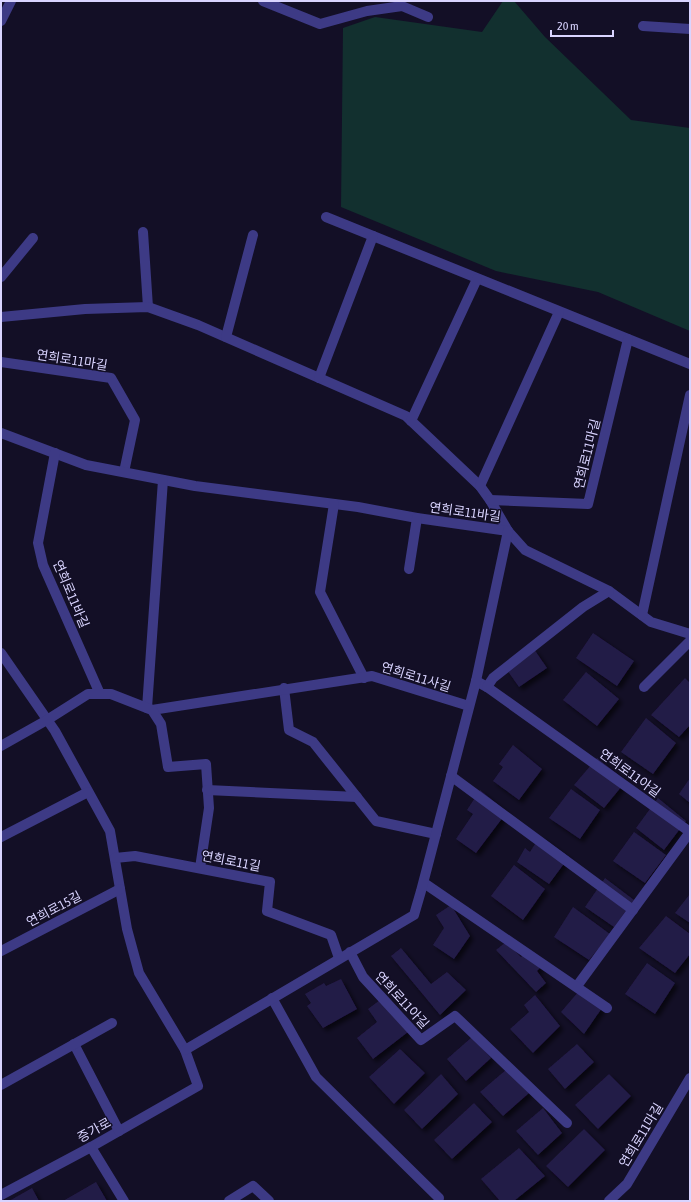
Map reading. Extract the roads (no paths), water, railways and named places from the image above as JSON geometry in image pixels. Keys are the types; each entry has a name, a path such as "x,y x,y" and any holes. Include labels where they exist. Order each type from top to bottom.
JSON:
{"street":[{"path":"1,21 11,1"},
{"path":"263,1 320,24 367,11 401,4 428,17"},
{"path":"644,26 690,29"},
{"path":"326,217 690,364"},
{"path":"143,232 148,307"},
{"path":"226,337 253,235"},
{"path":"319,378 373,236"},
{"path":"1,277 33,238"},
{"path":"411,420 477,278"},
{"path":"1,317 85,309 148,307 226,337 406,416 480,486 508,531 525,550 609,591 651,622 690,634"},
{"path":"480,486 559,312"},
{"name":"연희로11마길","path":"490,500 588,504 628,339"},
{"name":"연희로11마길","path":"1,362 111,378 134,420 124,472"},
{"path":"642,615 690,395"},
{"name":"연희로11바길","path":"1,433 86,465 196,486 334,504 508,531"},
{"name":"연희로11바길","path":"55,453 38,542 43,564 100,694"},
{"path":"149,709 164,480"},
{"path":"334,504 320,592 364,678"},
{"name":"연희로11바길","path":"409,569 418,518"},
{"path":"1,653 4,664 55,731 110,831 127,929 139,972 185,1050 414,915 424,883 476,681 508,531"},
{"path":"487,687 494,678 577,612 609,591"},
{"path":"644,687 690,641"},
{"name":"연희로11사길","path":"149,709 372,676 469,706"},
{"name":"연희로11아길","path":"476,681 487,687 690,832 578,986"},
{"path":"284,688 289,730 313,742 376,821 436,834"},
{"path":"1,746 47,720 88,694 111,694 149,709 161,724 168,767 206,764 209,808 200,868"},
{"path":"451,776 633,910"},
{"path":"208,790 357,797"},
{"path":"1,837 88,792"},
{"name":"연희로11길","path":"114,858 135,856 270,882 267,911 332,935 339,958"},
{"path":"424,883 578,986 606,1008"},
{"name":"연희로15길","path":"1,952 120,889"},
{"name":"연희로11아길","path":"350,952 363,977 421,1040 455,1016 567,1123"},
{"path":"272,998 316,1077 439,1198"},
{"path":"1,1085 112,1023"},
{"path":"74,1044 119,1131"},
{"name":"증가로","path":"1,1195 91,1147 198,1086 185,1050"},
{"name":"연희로11마길","path":"609,1201 627,1184 690,1078"},
{"path":"91,1147 124,1201"},
{"path":"229,1201 253,1186 269,1201"}]}
